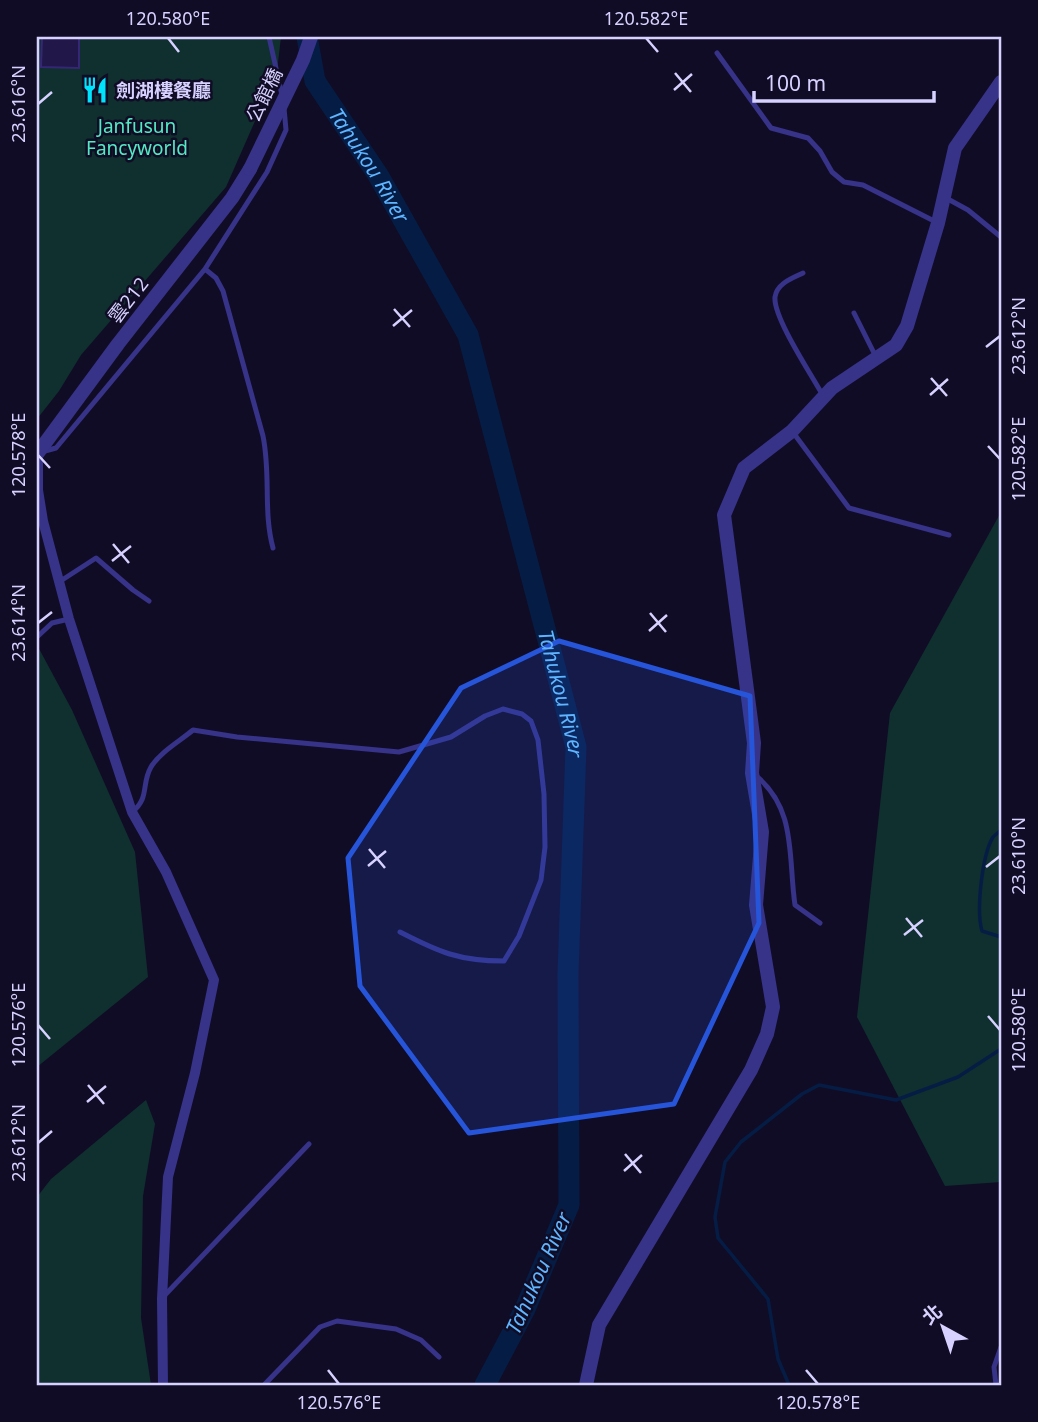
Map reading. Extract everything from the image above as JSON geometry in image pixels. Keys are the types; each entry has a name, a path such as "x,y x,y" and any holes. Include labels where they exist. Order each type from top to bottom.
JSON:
{"street":[{"name":"公館橋","path":"250,169 303,60 311,37"},
{"path":"586,1385 599,1325 751,1070 767,1034 773,1007 756,905 762,832 752,773 754,743 724,515 744,467 792,431 832,388 896,345 907,326 938,223 955,148 1001,82"},
{"name":"雲212","path":"37,453 232,198 250,169"},
{"path":"37,453 38,490 43,522 69,619 132,813 166,872 214,980 195,1073 169,1177 162,1299 163,1385"}],"lane":[{"path":"37,453 56,448 205,269 267,172 286,130 270,37"},
{"path":"717,53 771,128 808,138 820,150 832,172 844,182 863,186 938,223"},
{"path":"943,196 968,210 1001,237"},
{"path":"205,269 216,278 223,291 263,436 268,460 267,526 273,548"},
{"path":"803,273 781,285 775,296 780,316 824,397"},
{"path":"854,313 877,359"},
{"path":"792,431 849,508 949,535"},
{"path":"59,582 96,558 149,601"},
{"path":"37,637 52,623 69,619"},
{"path":"132,813 141,805 150,768 193,730 237,737 399,752 450,737 485,716 503,709 522,714 531,721 538,740 544,794 545,847 541,880 519,936 503,961 479,961 439,953 400,932"},
{"path":"752,773 767,785 776,797 790,832 790,871 795,905 820,923"},
{"path":"162,1299 309,1144"},
{"path":"264,1385 320,1327 337,1321 396,1329 421,1340 439,1357"},
{"path":"996,1385 994,1367 1001,1347"}],"highlighted area":[{"path":"559,641 750,696 759,923 674,1104 469,1133 360,986 348,858 461,688"}],"green space":[{"name":"Janfusun Fancyworld","path":"37,37 281,37 277,71 226,187 81,355 59,391 37,419"},
{"path":"1001,512 1001,1182 945,1186 857,1017 890,713"},
{"path":"37,645 72,710 135,852 148,977 37,1067"},
{"path":"146,1100 155,1124 143,1196 141,1318 151,1385 37,1385 37,1197 51,1179"}],"building":[{"path":"42,37 79,37 79,68 41,67"}],"waterway":[{"name":"Tahukou River","path":"307,37 315,81 378,175 468,335 576,747 568,974 569,1205 525,1309 485,1385"},
{"path":"1001,830 993,837 986,856 980,910 982,931 1001,937"},
{"path":"789,1385 778,1359 768,1299 718,1238 715,1217 725,1162 741,1142 802,1094 819,1085 896,1100 958,1077 1001,1049"}],"place":[{"name":"劍湖樓餐廳","path":"95,90"}]}
